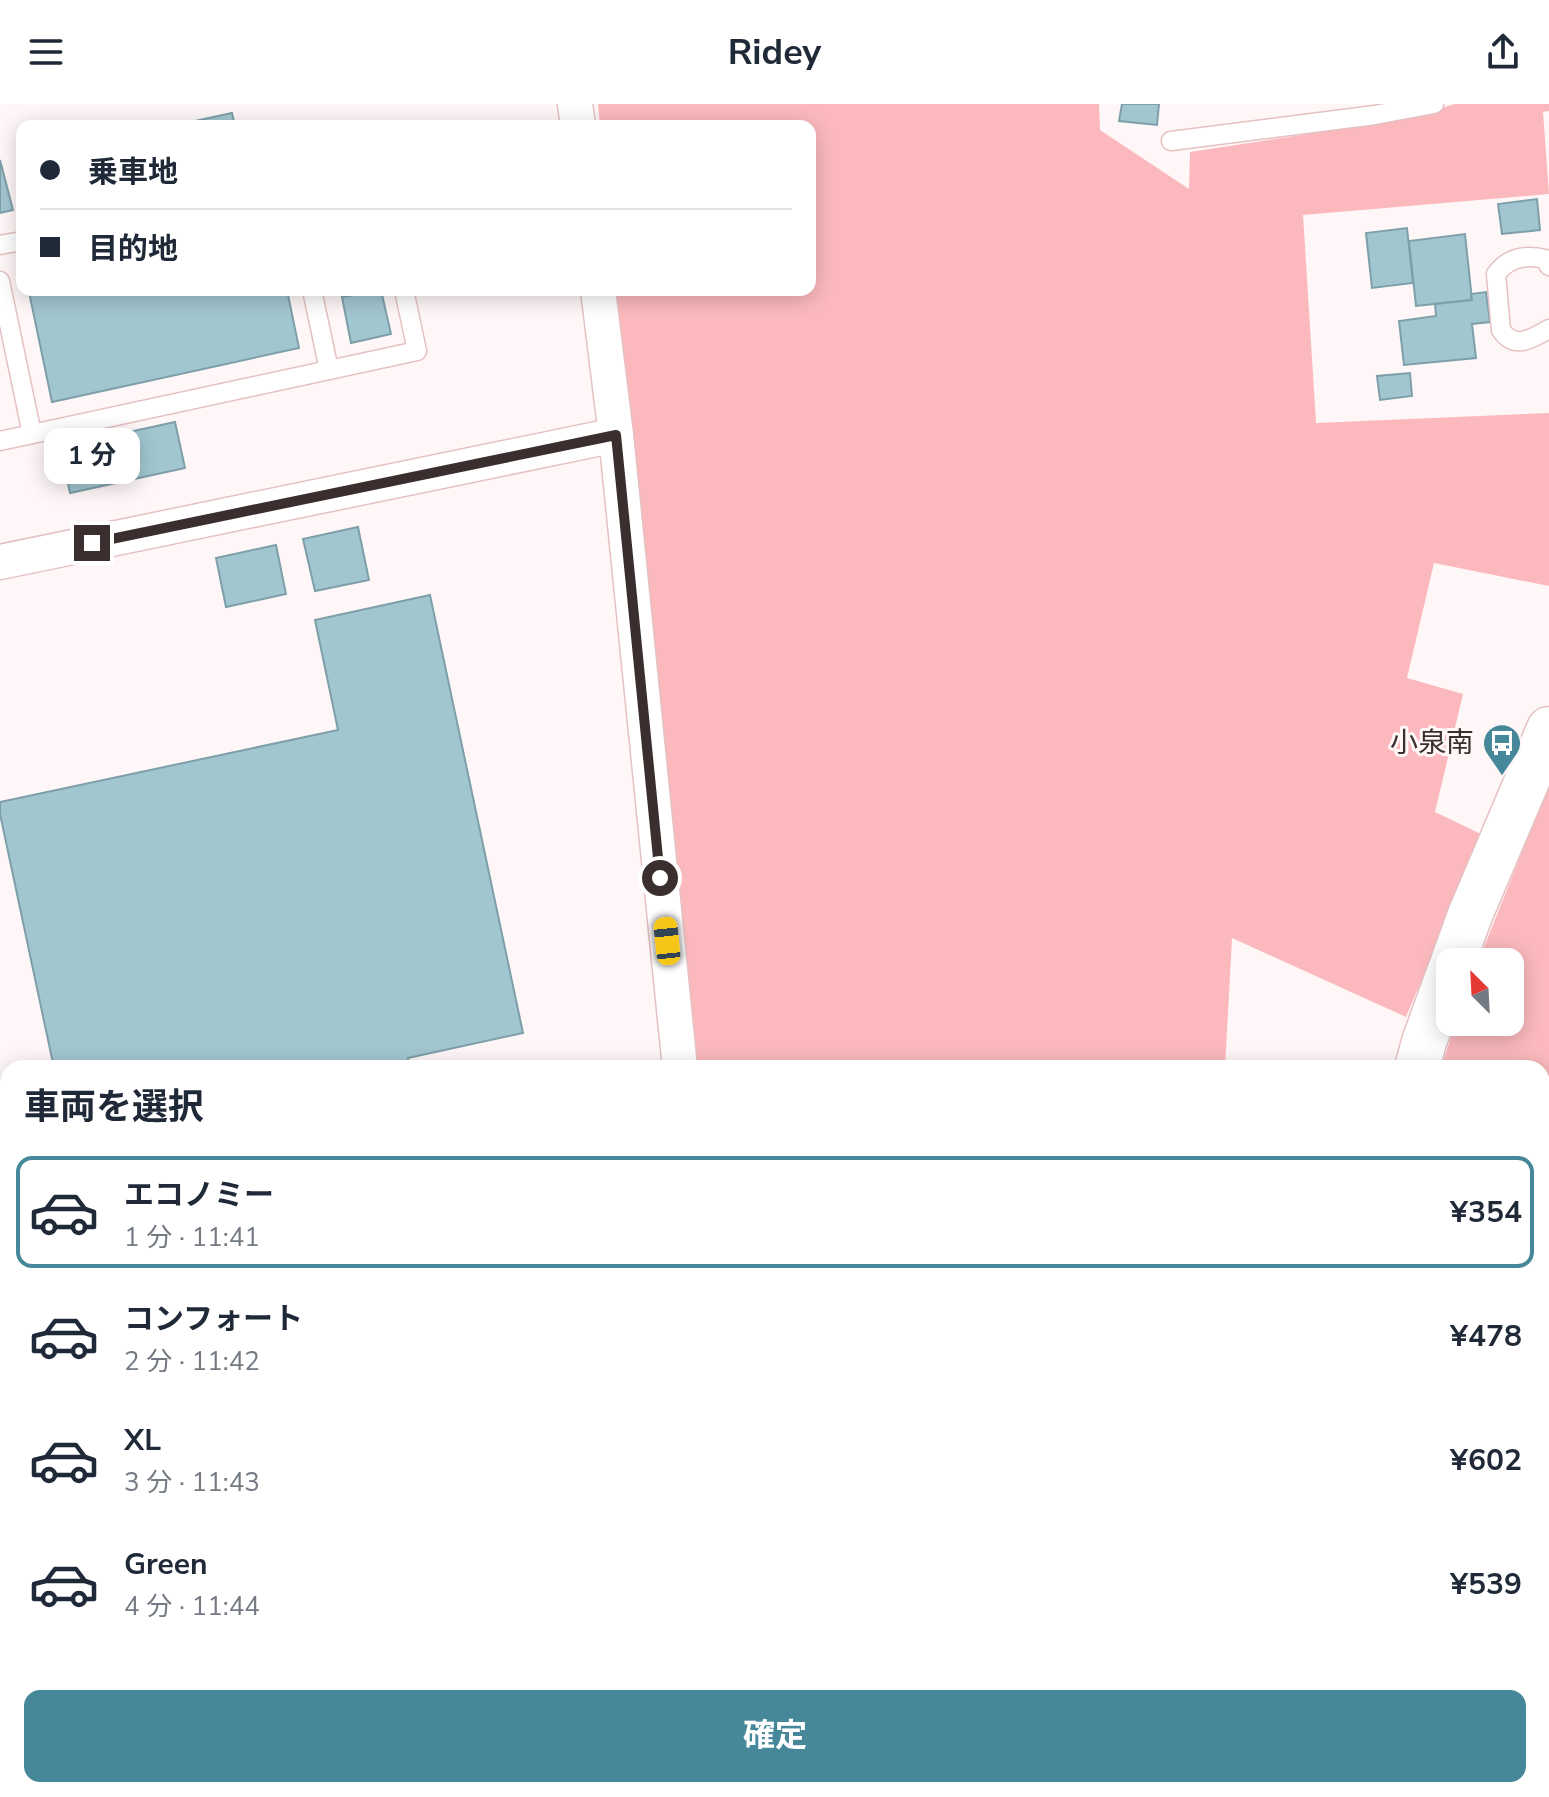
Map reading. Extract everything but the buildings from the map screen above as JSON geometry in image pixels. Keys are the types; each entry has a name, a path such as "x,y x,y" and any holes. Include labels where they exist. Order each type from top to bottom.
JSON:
{"street":[{"path":"599,296 616,435 679,1060"},
{"path":"0,562 616,435"},
{"path":"1458,948 1549,729"},
{"path":"1419,1060 1436,1009"}],"lane":[{"path":"1171,141 1375,115 1434,104"},
{"path":"1549,266 1545,259 1535,256 1514,259 1503,265 1496,274 1501,330 1506,338 1517,343 1527,341 1549,329"},
{"path":"0,281 32,434"},
{"path":"313,296 329,370"},
{"path":"0,441 417,351 405,296"}],"shaded area":[{"path":"598,104 1099,104 1100,130 1189,189 1190,152 1398,120 1455,104 1549,104 1549,111 1543,112 1549,194 1303,215 1316,423 1549,413 1549,586 1434,563 1407,678 1463,694 1435,812 1483,835 1406,1017 1232,938 1225,1060 692,1060 617,296 816,296 816,120 599,120"},
{"path":"1549,785 1549,1060 1444,1060 1451,1036 1524,1036 1524,948 1484,948"}],"place":[{"name":"小泉南","path":"1502,777"}],"route":[{"path":"92,543 616,435 660,878"}]}
